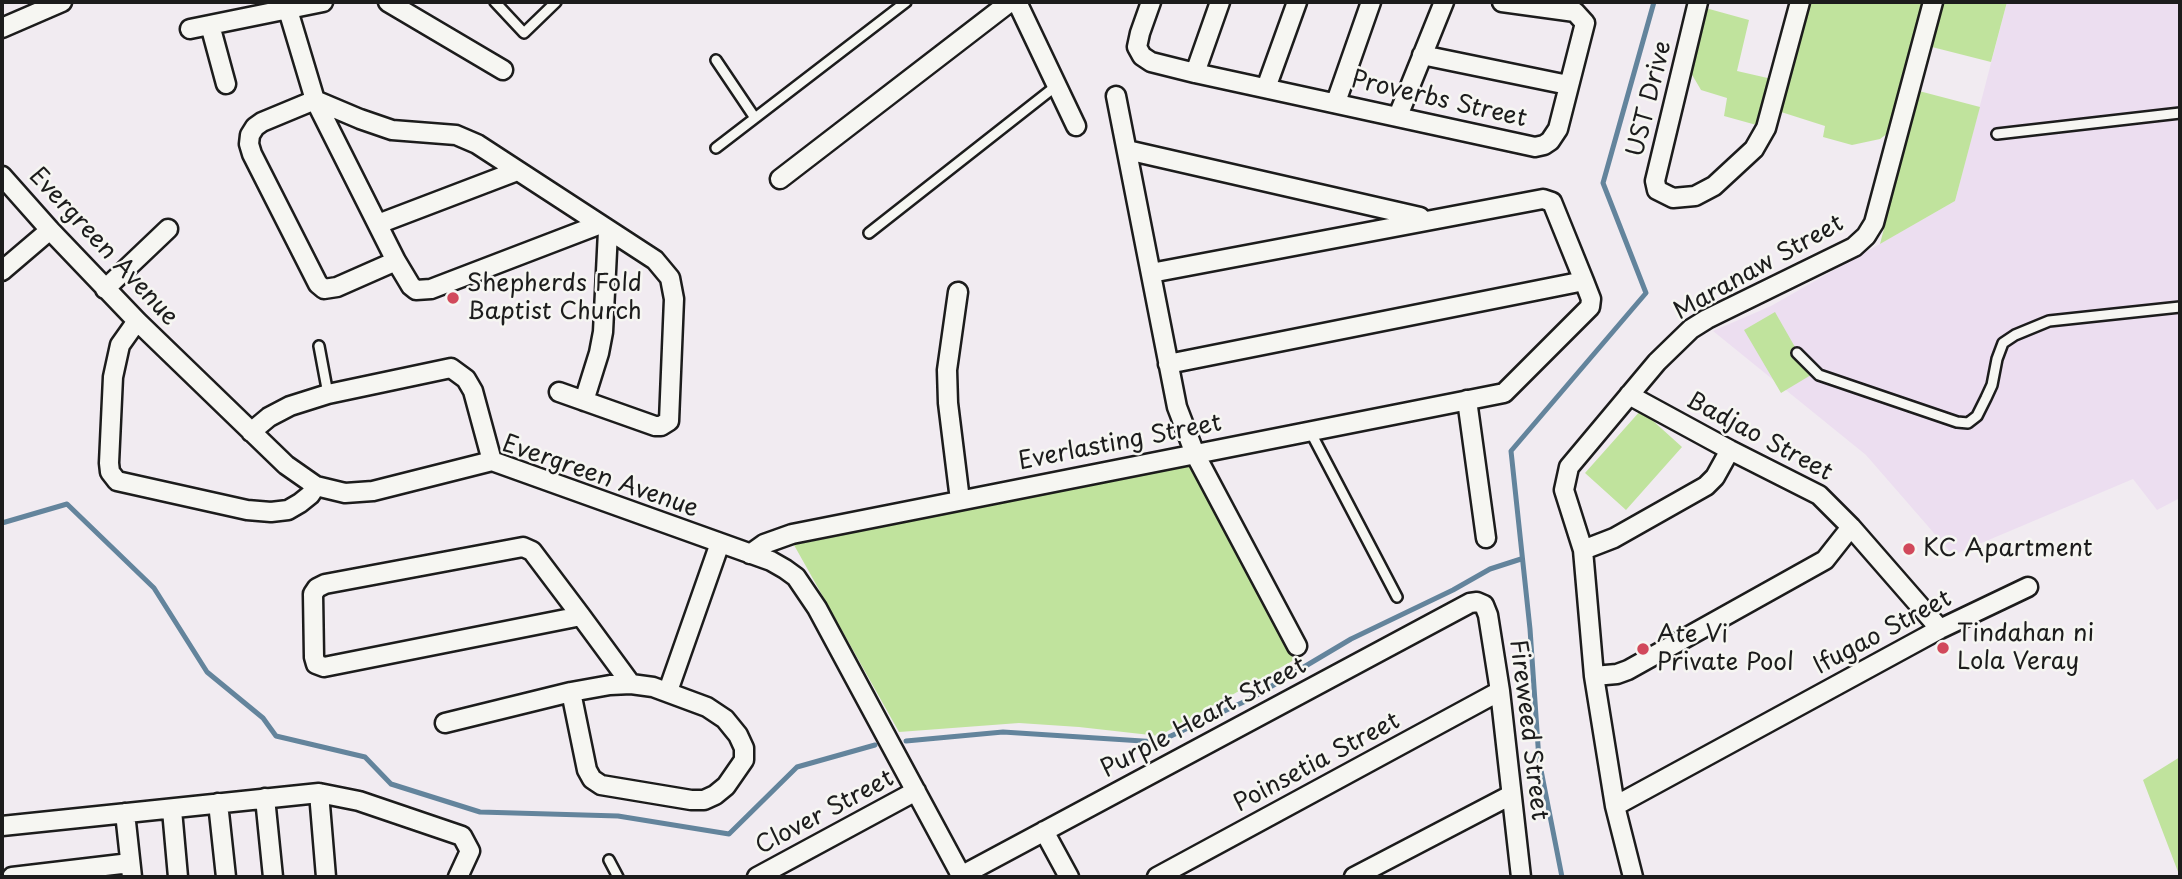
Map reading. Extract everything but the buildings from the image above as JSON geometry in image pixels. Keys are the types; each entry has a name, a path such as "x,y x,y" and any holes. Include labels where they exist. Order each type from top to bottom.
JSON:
{"street":[{"path":"2,28 62,2"},
{"path":"190,29 265,8 288,10 323,2"},
{"path":"388,2 503,70"},
{"path":"780,179 1010,2"},
{"path":"1017,2 1076,126"},
{"name":"Proverbs Street","path":"1151,2 1139,33 1138,47 1142,56 1151,62 1535,147 1550,141 1558,129 1585,23 1574,12 1502,2"},
{"path":"1195,73 1220,2"},
{"path":"1266,88 1297,2"},
{"path":"1336,102 1371,2"},
{"path":"1398,116 1444,2"},
{"name":"UST Drive","path":"1698,2 1655,181 1657,190 1673,198 1695,196 1714,186 1754,149 1766,128 1800,2"},
{"name":"Maranaw Street","path":"1633,877 1615,806 1594,676 1583,550 1564,490 1565,480 1575,458 1676,342 1691,329 1707,318 1854,247 1866,236 1874,223 1933,2"},
{"path":"288,10 315,100 396,261 416,290 424,291 603,228"},
{"path":"210,25 226,84"},
{"path":"1422,55 1568,85"},
{"path":"1116,96 1177,407 1195,454 1297,646"},
{"path":"396,261 337,287 324,289 318,284 248,144 250,135 262,122 315,100 392,130 467,138 654,260 670,278 674,299 670,417 665,424 655,426 559,392"},
{"path":"1127,150 1428,219"},
{"path":"378,224 517,171"},
{"name":"Evergreen Avenue","path":"2,176 137,321 286,465 316,486 330,491 356,493 492,461 750,554 785,569 796,577 961,877"},
{"path":"1151,273 1428,219 1548,199 1552,202 1584,282 1168,364"},
{"path":"584,401 603,332 603,228"},
{"path":"105,289 168,229"},
{"path":"2,271 50,230"},
{"name":"Everlasting Street","path":"750,554 764,544 792,534 1504,393 1590,307 1591,299 1584,282"},
{"path":"958,292 947,370 948,403 960,500"},
{"path":"137,321 120,345 113,377 109,463 110,472 117,481 247,510 271,512 288,510 310,495 316,486"},
{"path":"251,432 269,416 290,405 328,394 451,368 466,379 473,391 492,461"},
{"name":"Badjao Street","path":"1629,395 1819,495 1851,527 1940,629"},
{"path":"1467,400 1486,538"},
{"path":"1583,550 1614,538 1706,486 1715,477 1730,450"},
{"path":"1594,676 1628,670 1825,560 1851,527"},
{"path":"668,691 720,543"},
{"path":"581,615 324,667 316,664 314,657 313,594 317,588 325,584 523,547 532,551 581,615 631,684"},
{"name":"Ifugao Street","path":"1615,806 1940,629 2028,587"},
{"name":"Fireweed Street","path":"1471,603 1484,605 1488,615 1500,691 1521,877"},
{"name":"Purple Heart Street","path":"961,877 1471,603"},
{"path":"445,723 571,692 631,684 668,691 725,719 738,735 744,748 744,760 726,786 704,800 609,788 592,779 585,760 571,692"},
{"name":"Poinsetia Street","path":"1157,877 1500,691"},
{"name":"Clover Street","path":"757,877 916,791"},
{"path":"319,793 326,877"},
{"path":"2,826 319,793 359,801 462,836 470,851 458,877"},
{"path":"1354,877 1511,795"},
{"path":"265,798 273,877"},
{"path":"218,803 226,877"},
{"path":"172,810 178,877"},
{"path":"21,877 131,870 125,813"},
{"path":"1044,831 1069,877"}],"lane":[{"path":"495,2 524,33 556,2"},
{"path":"716,148 906,2"},
{"path":"716,60 755,118"},
{"path":"869,233 1056,86"},
{"path":"1997,134 2180,113"},
{"path":"1797,353 1819,375 1956,422 1968,423 1977,416 1986,398 2003,343 2015,335 2049,321 2180,307"},
{"path":"319,346 328,394"},
{"path":"1309,430 1396,597"},
{"path":"609,860 618,877"}],"shaded area":[{"path":"2007,2 2180,2 2180,498 2157,510 2133,479 1953,555 1866,455 1713,331 1771,306 1955,201"}],"green space":[{"path":"1806,2 1926,2 1892,130 1880,139 1852,145 1823,137 1825,126 1778,111"},
{"path":"1933,2 2007,2 1991,62 1928,46"},
{"path":"1702,7 1749,20 1737,71 1772,79 1760,126 1724,116 1727,98 1701,90 1688,68"},
{"path":"1919,91 1980,107 1955,201 1880,244"},
{"path":"1775,312 1811,375 1781,393 1744,330"},
{"path":"1641,410 1682,447 1626,510 1585,473"},
{"path":"1191,464 1294,660 1159,736 1019,723 899,732 794,545"},
{"path":"2180,757 2180,877 2143,780"}],"waterway":[{"path":"1562,877 1539,760 1530,629 1511,451 1646,293 1603,183 1654,2"},
{"path":"2,523 67,504 154,588 207,672 263,718 276,736 365,757 391,784 480,812 618,816 729,834 797,767 875,745"},
{"path":"906,741 1003,732 1158,742 1250,699 1351,639 1453,590 1490,569 1521,559"}],"place":[{"name":"Shepherds Fold Baptist Church","path":"453,298"},
{"name":"KC Apartment","path":"1909,549"},
{"name":"Tindahan ni Lola Veray","path":"1943,648"},
{"name":"Ate Vi Private Pool","path":"1643,649"}]}
